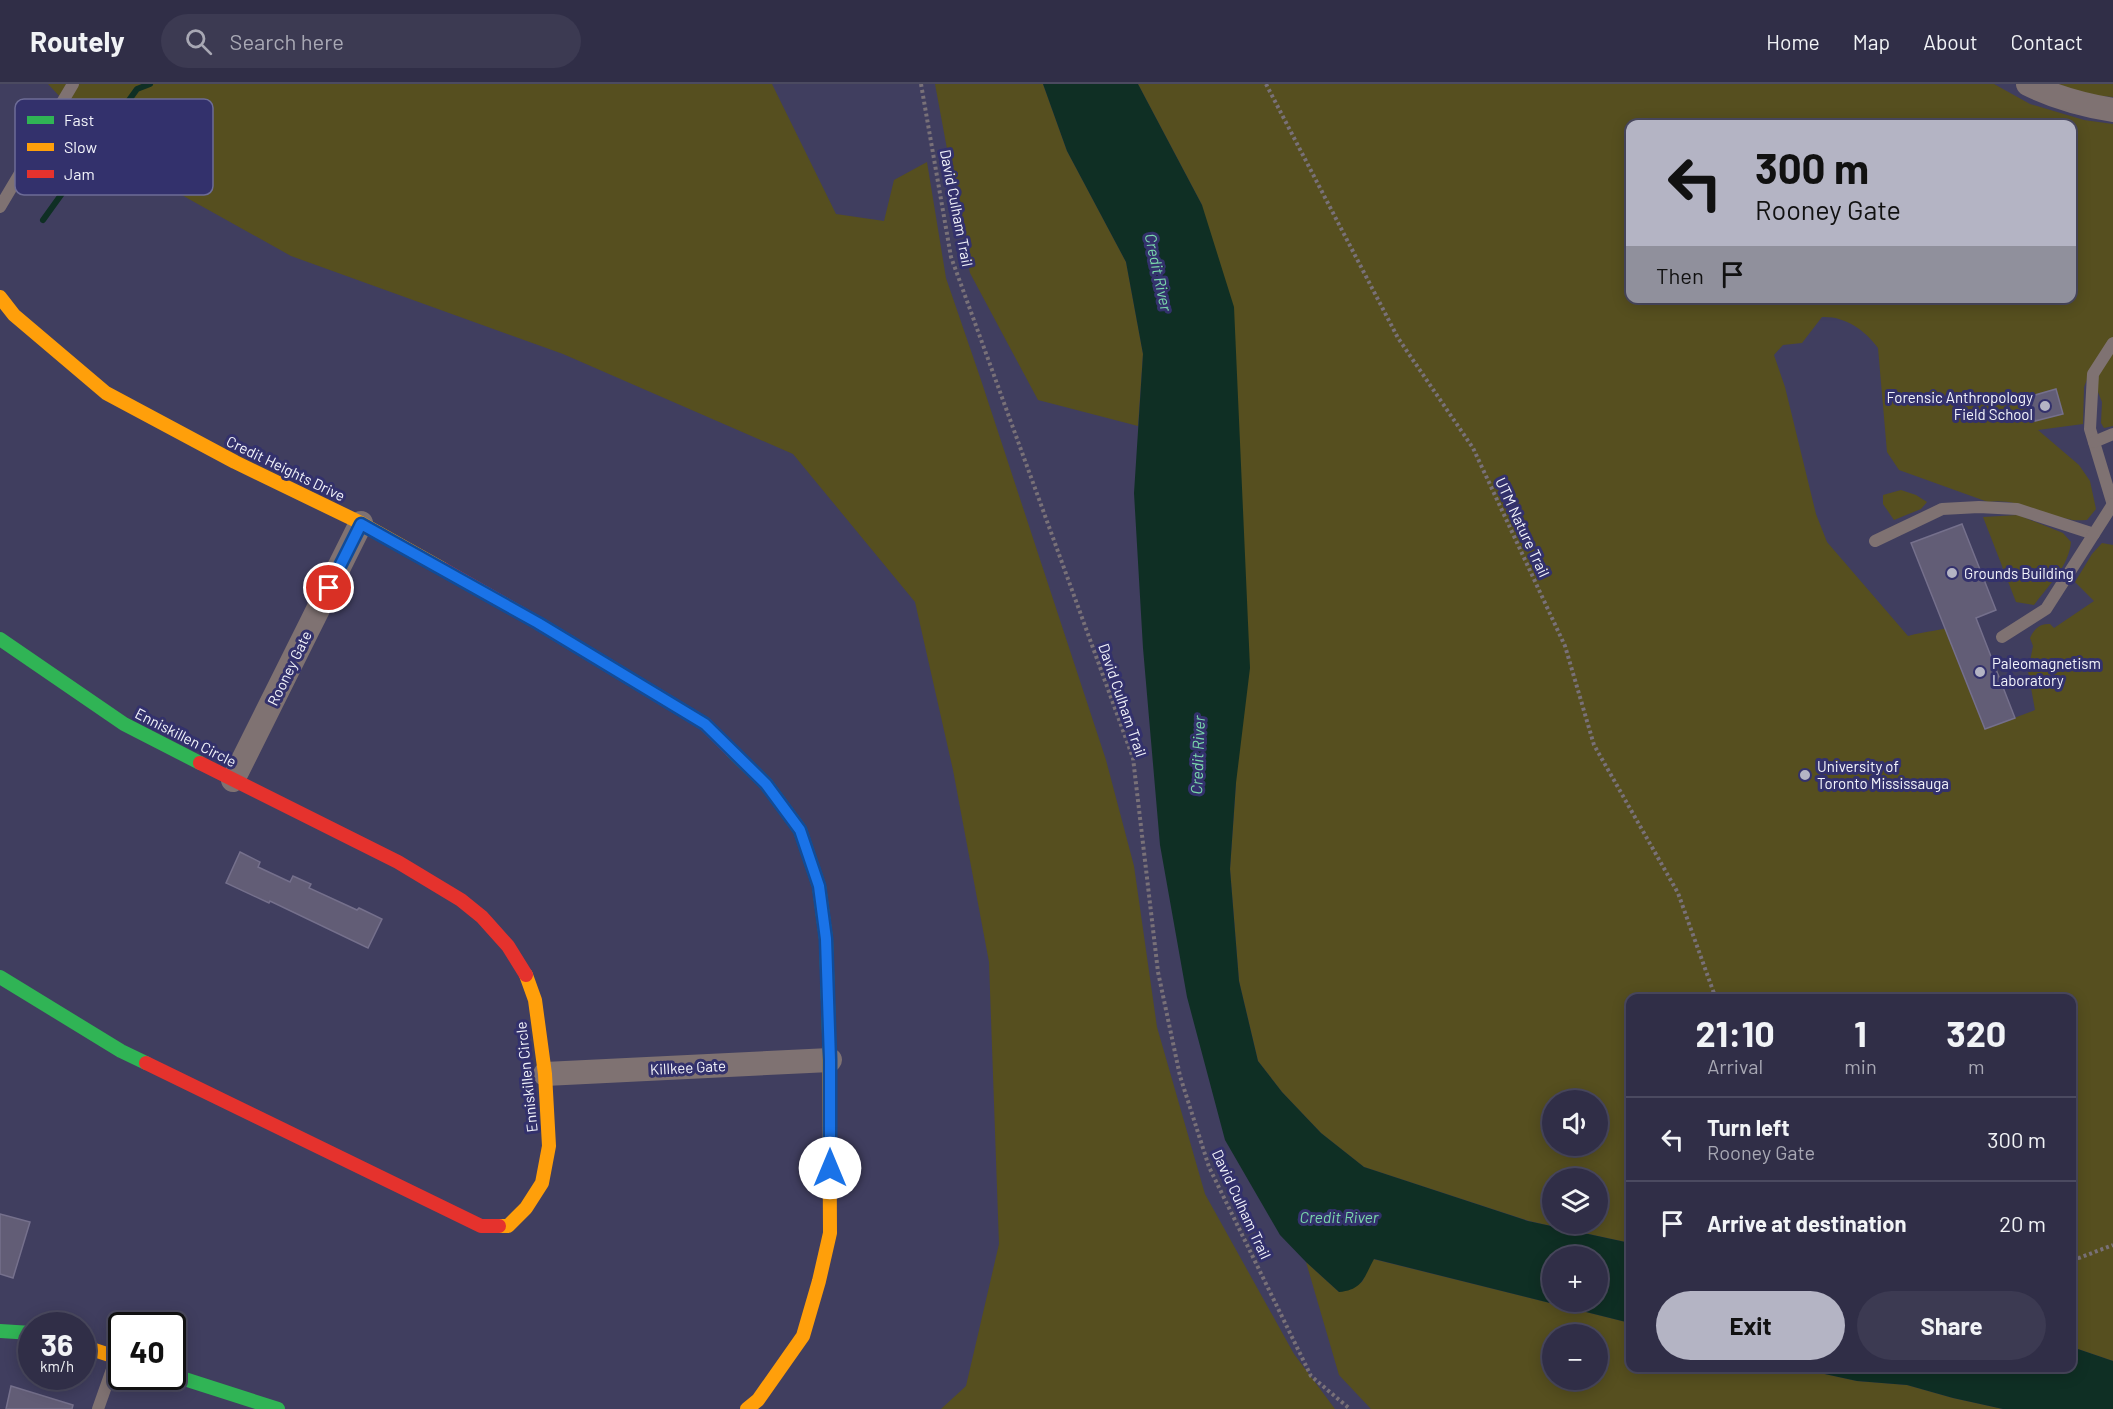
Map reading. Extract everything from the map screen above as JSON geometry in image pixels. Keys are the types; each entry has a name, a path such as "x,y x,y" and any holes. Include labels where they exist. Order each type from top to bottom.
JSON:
{"street":[{"path":"2028,84 2052,96 2083,105 2113,110"},
{"name":"Credit Heights Drive","path":"0,297 14,315 106,393 235,462 361,524 538,623 705,724 766,784 800,830 819,886 826,939 830,1060 830,1233 824,1263 803,1336 758,1400 747,1409"},
{"name":"Rooney Gate","path":"233,780 361,524"},
{"name":"Enniskillen Circle","path":"0,639 124,724 398,862 461,900 482,917 508,946 528,978 535,1000 545,1074 549,1146 542,1183 526,1208 508,1226 481,1226 121,1051 0,976"},
{"name":"Killkee Gate","path":"545,1074 830,1060"},
{"path":"0,1330 18,1332"},
{"path":"186,1379 278,1409"}],"lane":[{"path":"64,99 73,84"},
{"path":"0,207 15,182"},
{"path":"2002,637 2046,609 2113,505 2090,429 2093,374 2113,343"},
{"path":"2094,442 2113,435"},
{"path":"1875,541 1942,509 1979,507 2017,509 2094,534"},
{"path":"98,1409 108,1385"}],"path":[{"name":"David Culham Trail","path":"921,84 951,257 1132,758 1158,972 1180,1076 1209,1167 1311,1376 1350,1409"},
{"name":"UTM Nature Trail","path":"1266,84 1398,338 1473,448 1565,646 1594,745 1678,893 1714,994"},
{"path":"2076,1258 2113,1245"}],"shaded area":[{"path":"48,84 772,84 836,214 884,221 894,180 927,162 946,278 1106,760 1134,866 1157,1027 1205,1194 1294,1354 1335,1409 941,1409 966,1386 999,1244 989,962 953,770 915,602 793,454 563,354 291,256 182,195 213,195 213,99 62,99"},
{"path":"935,84 1043,84 1067,151 1126,262 1143,354 1138,426 1038,400 970,273"},
{"name":"University of Toronto Mississauga","path":"1138,84 1994,84 2030,104 2084,120 2113,124 2113,426 2104,428 2101,423 2102,402 2090,372 2084,387 2083,424 2038,430 2079,465 2090,481 2096,509 2087,520 2070,520 2009,502 1988,502 1899,470 1887,452 1878,348 1854,325 1839,319 1822,317 1802,343 1783,345 1774,355 1785,387 1816,514 1827,542 1908,636 1959,624 1955,655 1985,729 2035,710 2028,671 2033,646 2030,638 2035,629 2040,626 2050,624 2054,628 2094,601 2075,582 2092,554 2102,543 2113,545 2113,1361 2076,1348 2076,994 1626,994 1626,1242 1589,1234 1608,1234 1608,1168 1542,1168 1542,1224 1364,1167 1321,1133 1282,1092 1258,1061 1239,981 1230,869 1236,783 1202,205"},
{"path":"2057,84 2113,84 2113,97 2089,95"},
{"path":"1901,490 1927,502 1921,509 1894,520 1883,504 1883,495"},
{"path":"2018,515 2063,533 2071,542 2062,567 2034,605 2016,602 1983,517"},
{"path":"1373,1259 1542,1301 1542,1312 1586,1312 1626,1322 1626,1372 1815,1372 1857,1381 1907,1385 2003,1409 1371,1409 1339,1375 1306,1262 1339,1292 1362,1282"}],"water":[{"name":"Credit River","path":"1043,84 1138,84 1202,205 1234,307 1250,668 1236,783 1230,869 1239,981 1258,1061 1282,1092 1321,1133 1364,1167 1542,1224 1542,1234 1588,1234 1626,1242 1626,1322 1586,1312 1608,1312 1608,1246 1542,1246 1542,1301 1374,1259 1362,1282 1353,1289 1339,1292 1280,1235 1225,1140 1187,997 1160,845 1143,648 1134,493 1143,354 1126,262 1067,151"},
{"path":"2076,1348 2113,1361 2113,1409 2003,1409 1907,1385 1857,1381 1815,1372 2076,1372"}],"building":[{"name":"Forensic Anthropology Field School","path":"2056,389 2063,414 2035,421 2028,397"},
{"path":"1962,524 1996,610 1976,618 2015,718 1985,729 1911,543"},
{"path":"240,852 260,862 258,867 290,882 293,876 311,884 309,888 382,919 368,948 270,901 269,903 226,883"},
{"path":"0,1214 30,1222 13,1278 0,1274"},
{"path":"11,1386 73,1405 72,1409 6,1409"}],"waterway":[{"path":"130,99 137,89 150,84"},
{"path":"43,220 61,195"}],"traffic: fast":[{"path":"0,639 124,724 200,763"},
{"path":"732,751 766,784 800,830 819,886 826,939 829,1034"},
{"path":"0,977 121,1051 146,1063"},
{"path":"0,1331 18,1332"},
{"path":"186,1379 278,1409"}],"traffic: slow":[{"path":"0,297 14,315 106,393 235,462 361,523 443,569"},
{"path":"499,1226 508,1226 526,1208 542,1183 549,1146 545,1074 535,1000 526,975"},
{"path":"747,1409 758,1400 803,1336 830,1233 829,1034"},
{"path":"96,1351 108,1354"}],"traffic: jam":[{"path":"443,569 538,623 705,724 732,751"},
{"path":"200,763 398,862 461,900 482,917 508,946 526,975"},
{"path":"146,1063 481,1226 499,1226"}],"place":[{"name":"Forensic Anthropology Field School","path":"2045,406"},
{"name":"Grounds Building","path":"1952,573"},
{"name":"Paleomagnetism Laboratory","path":"1980,672"},
{"name":"University of Toronto Mississauga","path":"1805,775"}],"route":[{"path":"329,588 361,524 538,623 705,724 766,784 800,830 819,886 826,939 830,1060 830,1168"}]}
